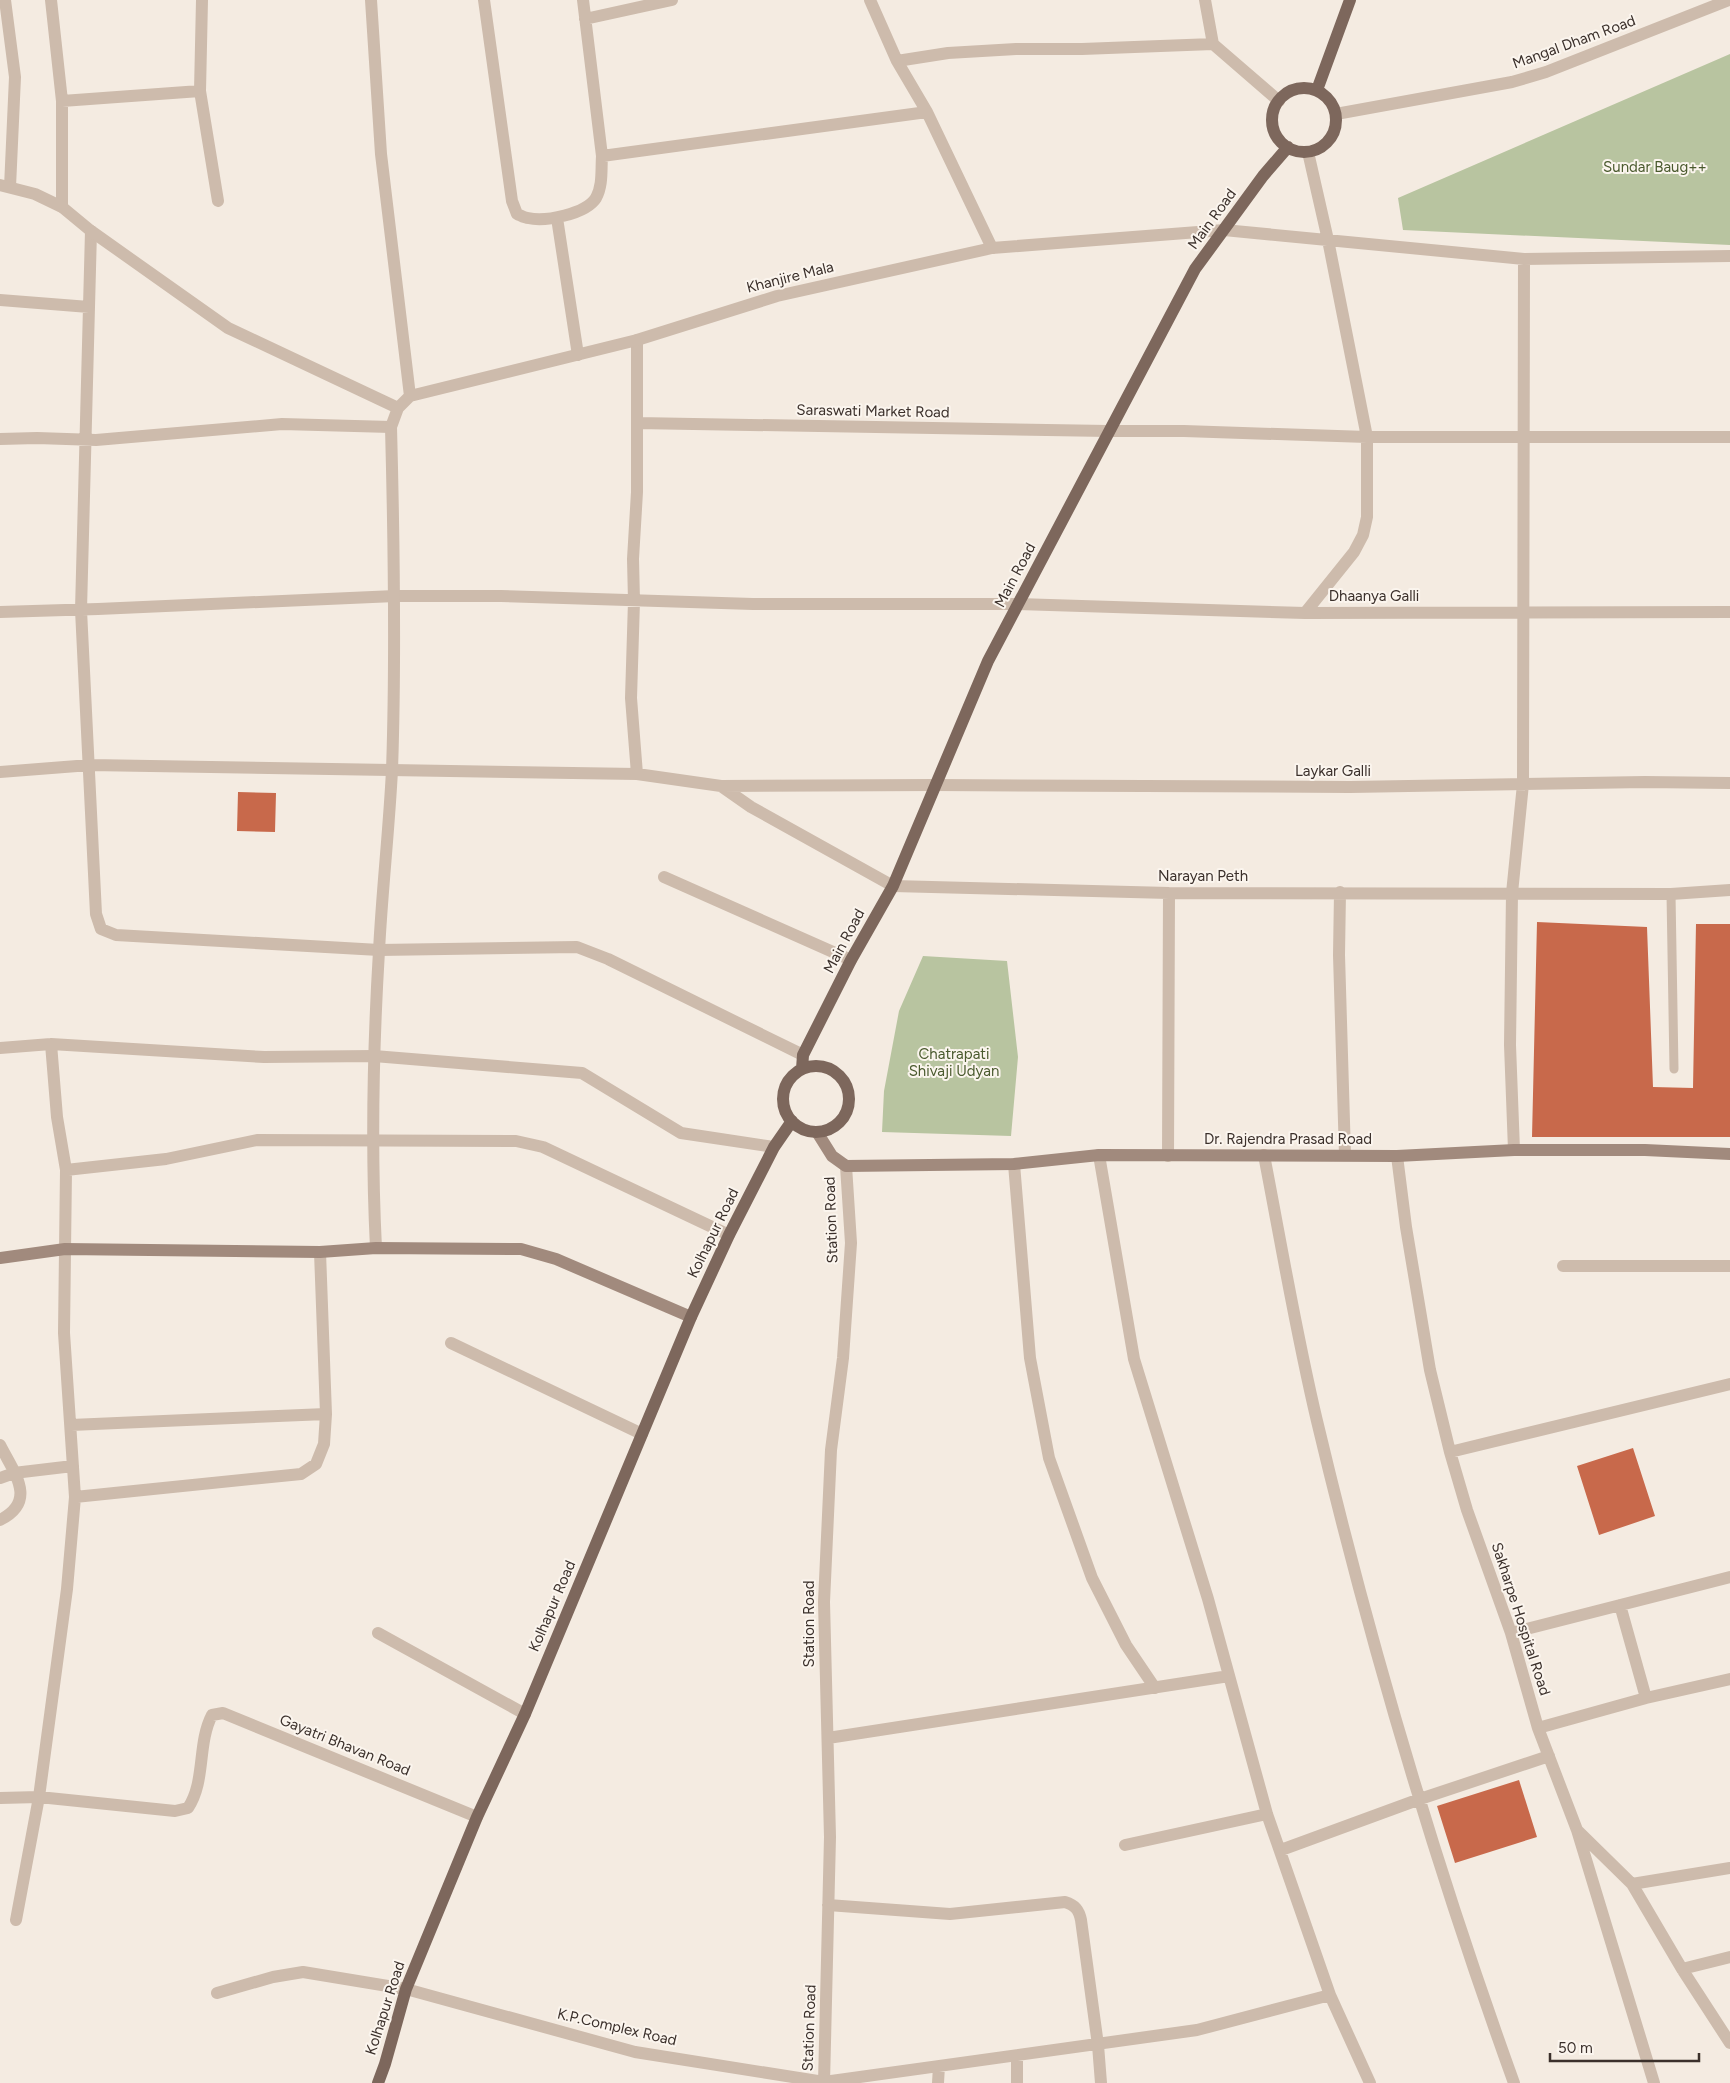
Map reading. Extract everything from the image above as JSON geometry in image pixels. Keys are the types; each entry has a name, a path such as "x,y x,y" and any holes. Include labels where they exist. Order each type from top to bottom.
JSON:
{"main road":[{"path":"1317,90 1350,0"},
{"path":"1307,88 1317,90 1326,96 1336,114 1336,125 1333,135 1318,149 1308,152 1297,151 1288,147 1274,131 1272,120 1274,110 1279,101 1287,93 1296,89 1307,88"},
{"name":"Main Road","path":"803,1055 851,960 893,886 988,661 1195,268 1263,176 1288,147"},
{"path":"802,1069 803,1055"},
{"path":"821,1066 830,1070 844,1083 847,1092 846,1111 842,1119 827,1130 808,1131 792,1121 783,1104 783,1096 789,1080 802,1069 821,1066"},
{"name":"Kolhapur Road","path":"378,2083 406,1989 477,1818 525,1714 691,1317 729,1234 774,1148 792,1121"},
{"path":"817,1132 832,1156 846,1166"},
{"name":"Dr. Rajendra Prasad Road","path":"846,1166 1014,1164 1099,1155 1397,1156 1514,1150 1645,1150 1730,1154"},
{"path":"0,1258 65,1249 320,1252 376,1248 521,1249 556,1259 691,1317"}],"street":[{"path":"5,0 15,77 5,186 35,194 62,207 91,230 228,328 398,408"},
{"path":"51,0 62,101 62,207"},
{"path":"202,0 200,92 218,201"},
{"path":"371,0 381,154 410,396 398,408 391,427 395,596 392,770 379,950 374,1056 373,1141 376,1248"},
{"path":"484,0 512,201 517,214 527,218 557,218 584,209 595,199 600,184 602,156 583,0"},
{"path":"585,19 672,0"},
{"path":"870,0 897,61 927,112 992,248"},
{"path":"1206,0 1213,44 1279,101"},
{"name":"Mangal Dham Road","path":"1336,114 1512,82 1546,72 1730,0"},
{"path":"897,61 948,53 1016,49 1082,49 1213,44"},
{"path":"62,101 200,92"},
{"path":"602,156 927,112"},
{"path":"1305,612 1354,552 1363,535 1367,517 1367,437 1328,240 1308,152"},
{"path":"557,218 578,355"},
{"path":"91,230 81,610 96,914 101,929 116,935 379,950 578,947 608,959 803,1055"},
{"name":"Khanjire Mala","path":"410,396 636,340 777,296 992,248 1224,230 1524,259 1730,256"},
{"path":"1514,1150 1510,1045 1512,893 1523,784 1524,259"},
{"path":"0,300 89,307"},
{"path":"636,340 637,492 633,559 634,601 630,698 637,774"},
{"name":"Saraswati Market Road","path":"637,423 1184,431 1367,437 1730,437"},
{"path":"0,439 85,440 282,424 391,427"},
{"name":"Dhaanya Galli","path":"0,612 395,596 501,596 753,604 1018,604 1305,612 1730,612"},
{"name":"Laykar Galli","path":"0,772 90,766 637,774 721,786 1350,787 1730,783"},
{"path":"721,786 751,807 893,886"},
{"path":"664,877 851,960"},
{"name":"Narayan Peth","path":"893,886 1169,893 1671,894 1730,890"},
{"path":"1340,892 1339,955 1345,1155"},
{"path":"1168,1156 1169,893"},
{"path":"16,1920 39,1797 67,1589 75,1497 64,1333 66,1170 57,1117 51,1044"},
{"path":"0,1048 51,1044 264,1057 374,1056 582,1073 681,1133 774,1148"},
{"path":"66,1170 166,1159 257,1140 516,1141 543,1147 729,1234"},
{"path":"1099,1155 1134,1359 1208,1599 1267,1814 1330,1995 1370,2083"},
{"path":"1264,1155 1316,1419 1362,1594 1448,1892 1514,2083"},
{"name":"Sakharpe Hospital Road","path":"1397,1156 1406,1228 1430,1370 1450,1452 1511,1633 1538,1728 1577,1830 1654,2083"},
{"path":"1014,1164 1030,1358 1049,1458 1092,1578 1126,1645 1155,1688"},
{"name":"Station Road","path":"824,2082 830,1837 824,1602 831,1450 843,1358 851,1243 846,1166"},
{"path":"75,1497 301,1474 316,1464 324,1444 326,1414 320,1252"},
{"path":"1563,1266 1730,1266"},
{"path":"451,1343 642,1434"},
{"path":"1450,1452 1730,1384"},
{"path":"71,1426 326,1414"},
{"path":"0,1445 22,1489 20,1503 11,1514 0,1520"},
{"path":"0,1478 14,1473 73,1466"},
{"path":"1511,1633 1730,1578"},
{"path":"1620,1605 1646,1698"},
{"path":"378,1633 525,1714"},
{"path":"828,1738 1229,1676"},
{"path":"1538,1728 1646,1698 1730,1680"},
{"name":"Gayatri Bhavan Road","path":"39,1797 175,1811 188,1808 195,1797 206,1727 212,1715 223,1713 477,1818"},
{"path":"1281,1850 1420,1799 1549,1756"},
{"path":"0,1798 39,1797"},
{"path":"1125,1845 1267,1814"},
{"path":"1577,1830 1632,1884 1682,1969 1730,2043"},
{"path":"1632,1884 1730,1868"},
{"path":"828,1905 950,1914 1065,1902 1073,1905 1079,1911 1081,1920 1098,2045 1101,2083"},
{"path":"1682,1969 1730,1957"},
{"name":"K.P.Complex Road","path":"217,1993 273,1977 303,1972 406,1989 635,2052 824,2082 1197,2030 1330,1995"},
{"path":"1017,2056 1017,2083"},
{"path":"938,2083 939,2066"}],"lane":[{"path":"1671,894 1674,1069"}],"green space":[{"name":"Sundar Baug++","path":"1730,54 1730,245 1403,230 1398,198"},
{"name":"Chatrapati Shivaji Udyan","path":"923,956 1007,961 1018,1057 1011,1136 882,1132 884,1091 899,1011"}],"building":[{"path":"238,792 276,793 275,832 237,831"},
{"path":"1537,922 1647,927 1653,1087 1693,1088 1696,924 1730,924 1730,1137 1532,1137"},
{"path":"1633,1448 1655,1516 1599,1535 1577,1466"},
{"path":"1519,1780 1537,1837 1455,1863 1437,1806"}]}
